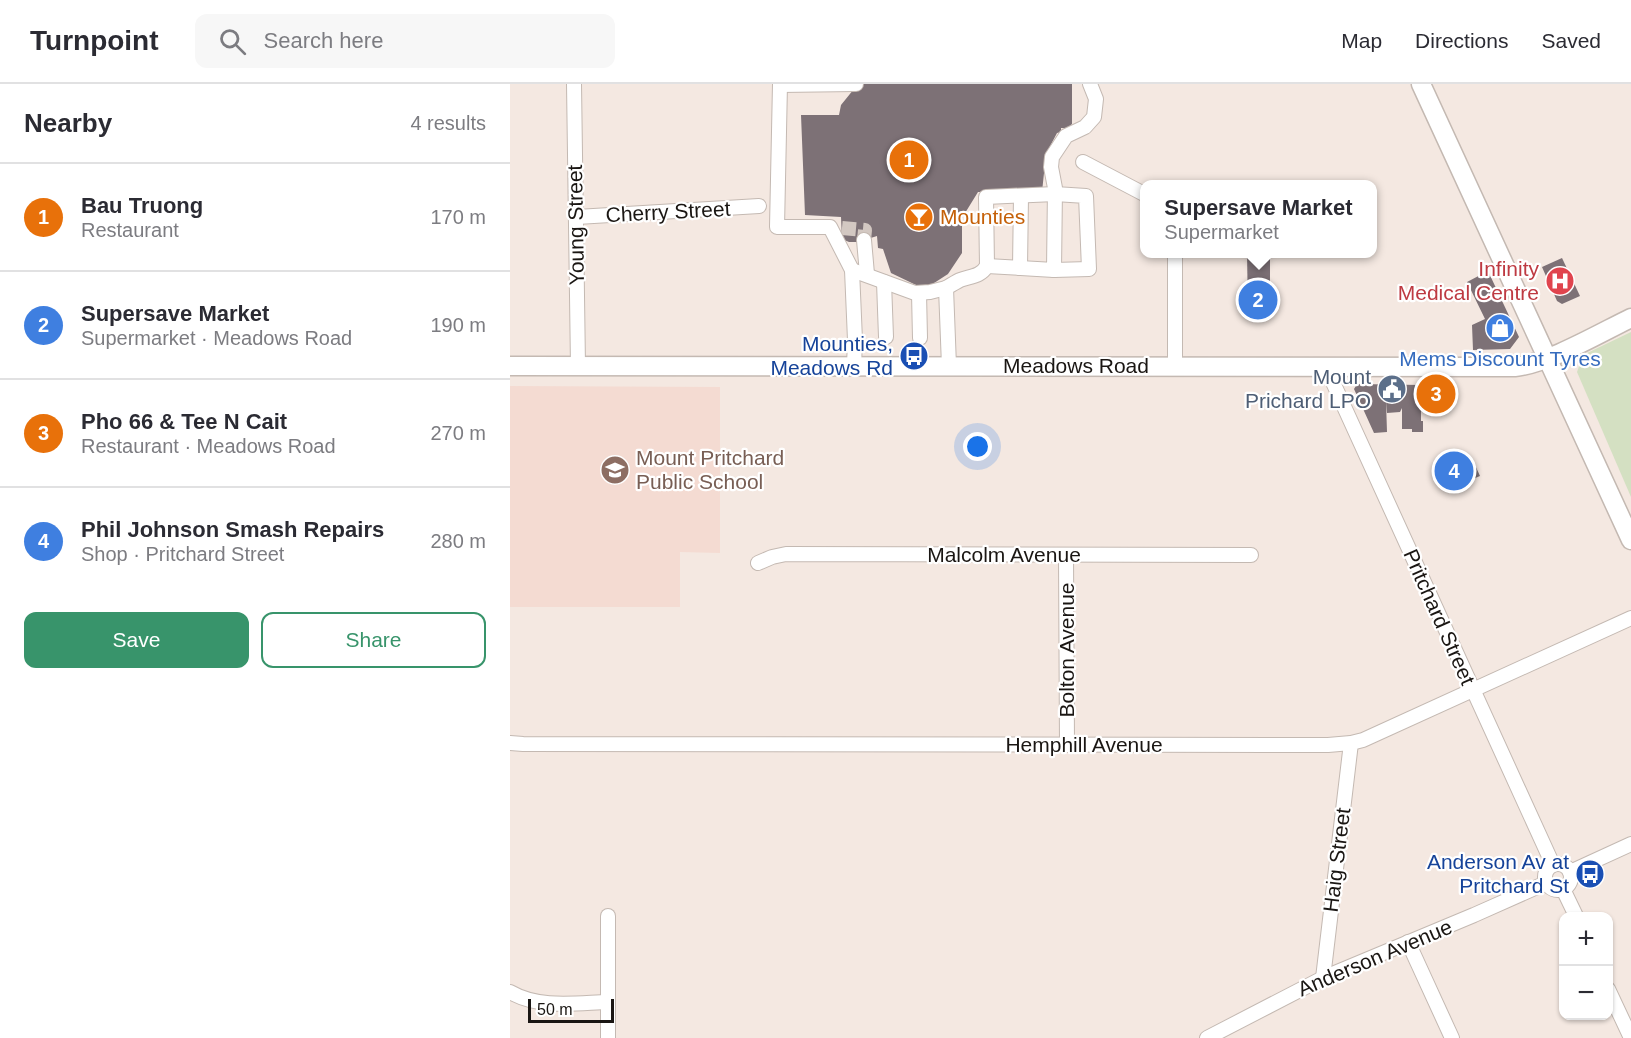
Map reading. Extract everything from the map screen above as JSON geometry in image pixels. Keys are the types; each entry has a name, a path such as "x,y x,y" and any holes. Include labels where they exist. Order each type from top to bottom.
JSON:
{"main road":[{"path":"1421,84 1631,540"},
{"name":"Meadows Road","path":"510,366 1515,367 1527,366 1547,358 1631,318"}],"street":[{"name":"Young Street","path":"574,84 578,366"},
{"path":"854,366 852,270 836,228 777,227 780,85 856,84"},
{"path":"1054,270 1052,157 1066,136 1085,127 1094,117 1096,99 1090,84"},
{"path":"1083,162 1140,192"},
{"path":"852,270 904,290 919,293 946,288 984,272 987,266 986,197 1086,195 1089,269 1054,270 987,266"},
{"path":"1020,268 1021,196"},
{"name":"Cherry Street","path":"576,217 759,206"},
{"path":"864,240 867,274"},
{"path":"1175,258 1175,367"},
{"path":"884,282 886,337"},
{"path":"946,288 949,366"},
{"path":"919,293 920,338"},
{"name":"Pritchard Street","path":"1326,368 1553,865"},
{"name":"Malcolm Avenue","path":"758,562 772,556 786,554 1251,555"},
{"name":"Bolton Avenue","path":"1066,555 1067,745"},
{"name":"Hemphill Avenue","path":"510,743 1328,745 1351,743 1631,618"},
{"name":"Haig Street","path":"1323,978 1351,743"},
{"path":"1570,872 1631,844"},
{"path":"1561,864 1570,872 1570,882 1563,889 1555,890 1546,883 1545,872 1553,865 1561,864"},
{"name":"Anderson Avenue","path":"1207,1038 1323,978 1546,883"},
{"path":"1563,889 1574,912"},
{"path":"608,916 608,1038"},
{"path":"1408,942 1452,1038"},
{"path":"510,992 545,1003 608,1002"},
{"path":"1613,1000 1631,1038"}],"shaded area":[{"name":"Mount Pritchard Public School","path":"510,386 720,387 720,553 680,552 680,607 510,607"}],"green space":[{"path":"1631,332 1631,497 1577,372 1583,355"}],"building":[{"path":"858,84 1072,84 1072,124 1068,128 1061,128 1061,132 1057,133 1046,154 1042,192 978,192 962,218 962,253 948,274 931,285 916,285 891,273 883,249 878,248 877,236 858,242 849,242 842,239 841,217 805,215 801,115 839,115 841,105"},
{"path":"1247,258 1270,258 1270,310 1248,311"},
{"name":"Infinity Medical Centre","path":"1562,258 1580,296 1562,304 1557,301 1542,267"},
{"path":"1488,271 1519,337 1510,349 1473,350 1472,325 1485,319 1467,282"},
{"path":"1357,384 1421,385 1423,432 1402,429 1402,408 1400,412 1387,413 1386,401 1387,432 1374,433 1354,389"},
{"path":"1426,384 1448,384 1452,396 1442,396 1442,412 1426,412"},
{"path":"1457,456 1464,470 1475,465 1480,476 1449,489 1438,465"}],"tunnel":[{"path":"842,228 865,230 864,240"}],"place":[{"name":"Bau Truong","path":"909,160"},
{"name":"Mounties","path":"919,217"},
{"name":"Infinity Medical Centre","path":"1560,281"},
{"name":"Supersave Market","path":"1258,300"},
{"name":"Mems Discount Tyres","path":"1500,328"},
{"name":"Mounties, Meadows Rd","path":"914,356"},
{"name":"Mount Prichard LPO","path":"1392,389"},
{"name":"Pho 66 & Tee N Cait","path":"1436,394"},
{"name":"Mount Pritchard Public School","path":"615,470"},
{"name":"Phil Johnson Smash Repairs","path":"1454,471"},
{"name":"Anderson Av at Pritchard St","path":"1590,874"}]}
